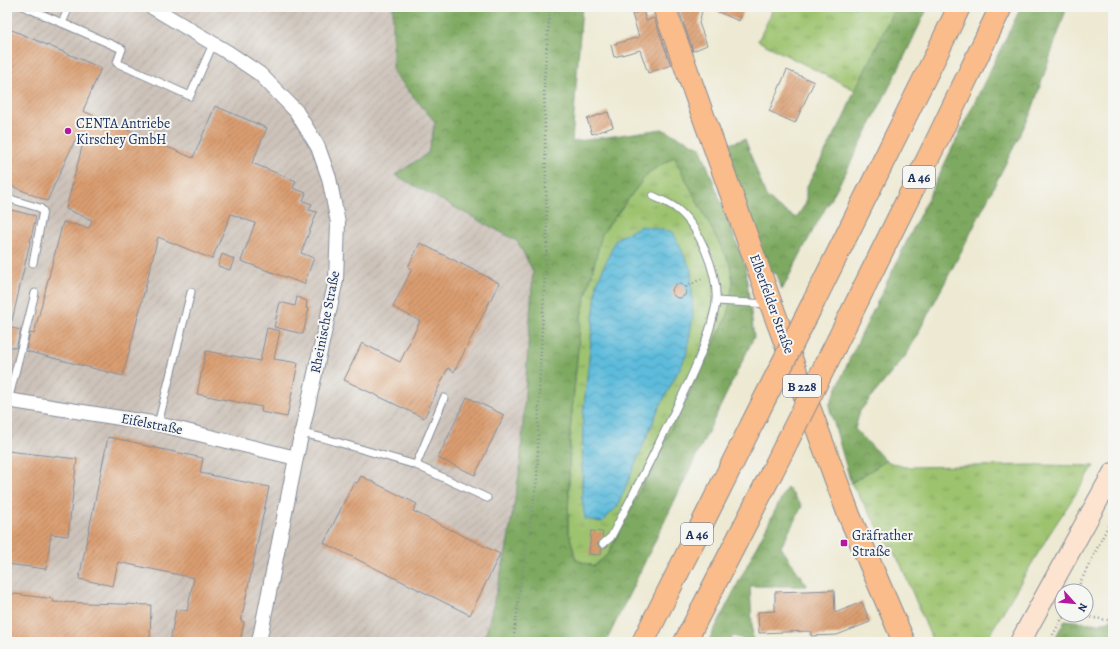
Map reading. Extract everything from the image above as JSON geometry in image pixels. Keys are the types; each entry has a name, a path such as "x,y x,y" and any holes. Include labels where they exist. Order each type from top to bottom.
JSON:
{"main road":[{"name":"Elberfelder Straße","path":"664,7 849,515 904,642"},
{"name":"A 46","path":"643,642 933,62 959,7"},
{"name":"A 46","path":"685,642 771,474 1001,7"},
{"path":"1020,642 1113,473"}],"street":[{"name":"Rheinische Straße","path":"152,7 229,53 260,74 296,111 318,146 330,178 338,223 336,280 296,458 259,642"},
{"name":"Eifelstraße","path":"7,400 158,424 296,458"}],"lane":[{"path":"25,7 122,49 117,63 190,96 214,44"},
{"path":"62,23 69,7"},
{"path":"604,544 614,530 653,456 696,366 709,331 716,301 716,288 706,250 690,222 677,208 653,196"},
{"path":"7,198 40,208 43,211 33,263"},
{"path":"158,424 191,292"},
{"path":"7,400 35,293"},
{"path":"716,301 771,304"},
{"path":"416,465 444,398"},
{"path":"302,433 416,465 487,498"}],"path":[{"path":"512,642 537,479 540,366 547,239 544,82 550,7"},
{"path":"686,287 713,273"},
{"path":"1080,583 1113,516"},
{"path":"1094,618 1113,621"},
{"path":"1049,642 1060,623"}],"shaded area":[{"path":"7,7 393,7 393,72 435,122 429,153 395,175 517,241 533,271 520,469 506,552 484,642 7,642"}],"green space":[{"path":"393,7 582,7 572,142 662,129 700,147 745,265 754,337 606,642 484,642 506,552 520,469 533,271 517,241 395,175 428,153 435,122 393,72","holes":["674,157 730,264 733,282 728,315 608,554 594,566 576,560 568,529 570,433 581,316 602,234 648,173"]},
{"path":"772,7 895,7 855,90 758,41 771,14"},
{"path":"895,7 928,7 846,172 811,234 782,290 777,274 769,272 723,146 745,139 766,196 778,207 796,218 806,203 806,188 844,117 855,89 870,61"},
{"path":"1021,7 1067,7 1031,113 962,250 907,354 860,411 855,429 886,461 851,483 829,406 850,358"},
{"path":"675,156 730,264 733,282 728,315 608,554 594,566 576,560 568,529 570,433 581,316 602,234 648,173","holes":["597,283 686,356 658,410 617,507 586,519 582,498 583,416"]},
{"path":"886,461 904,467 1038,465 1094,466 1050,533 985,642 933,642 901,565 851,483"},
{"path":"787,487 802,506 781,547 807,586 750,586 753,642 733,636 730,642 708,642"},
{"path":"1113,618 1113,642 1053,642 1063,623 1100,624"}],"water":[{"path":"641,226 673,232 691,270 693,316 686,356 658,410 617,507 602,522 585,519 582,498 583,416 597,283 616,239"}],"building":[{"path":"680,7 703,7 699,23 707,45 693,51 680,13"},
{"path":"707,7 745,7 739,21"},
{"path":"643,10 646,21 654,18 671,65 648,73 640,50 614,57 611,45 639,37 632,14"},
{"path":"12,30 101,68 83,111 193,158 215,106 267,128 252,163 296,181 293,188 306,193 303,201 312,204 309,210 317,212 301,253 314,258 304,284 241,261 255,223 231,214 212,259 158,237 123,376 26,351 30,333 34,334 63,222 89,228 92,220 66,209 83,143 75,140 47,201 7,184 7,41"},
{"path":"787,70 814,82 795,123 769,111"},
{"path":"608,112 613,127 592,134 587,119"},
{"path":"7,209 36,216 12,321 7,320"},
{"path":"420,243 499,283 454,372 448,368 424,418 344,380 362,343 400,362 420,321 393,307 412,269 408,267"},
{"path":"222,254 234,259 230,270 218,266"},
{"path":"679,284 684,286 686,291 684,296 679,298 674,296 672,291 674,286"},
{"path":"297,297 307,301 306,308 309,309 303,334 274,327 280,302 295,306"},
{"path":"7,327 21,330 16,348 7,346"},
{"path":"267,328 280,331 274,359 298,363 287,417 261,412 262,407 197,394 206,351 260,361"},
{"path":"467,397 504,415 475,475 438,458"},
{"path":"108,437 203,458 200,473 269,487 241,621 244,622 240,642 170,642 176,609 187,611 194,578 118,562 113,586 79,579"},
{"path":"7,451 77,459 68,536 51,534 46,569 7,564"},
{"path":"361,476 417,504 413,511 500,554 470,615 324,543 354,482 357,483"},
{"path":"591,531 603,532 602,538 598,542 599,547 602,549 601,555 589,554"},
{"path":"834,590 835,613 862,602 870,622 837,635 811,636 811,631 759,633 758,612 775,611 775,592"},
{"path":"7,593 54,599 53,602 151,605 150,642 7,642"}],"place":[{"name":"CENTA Antriebe Kirschey GmbH","path":"68,131"},
{"name":"Gräfrather Straße","path":"844,543"}]}
